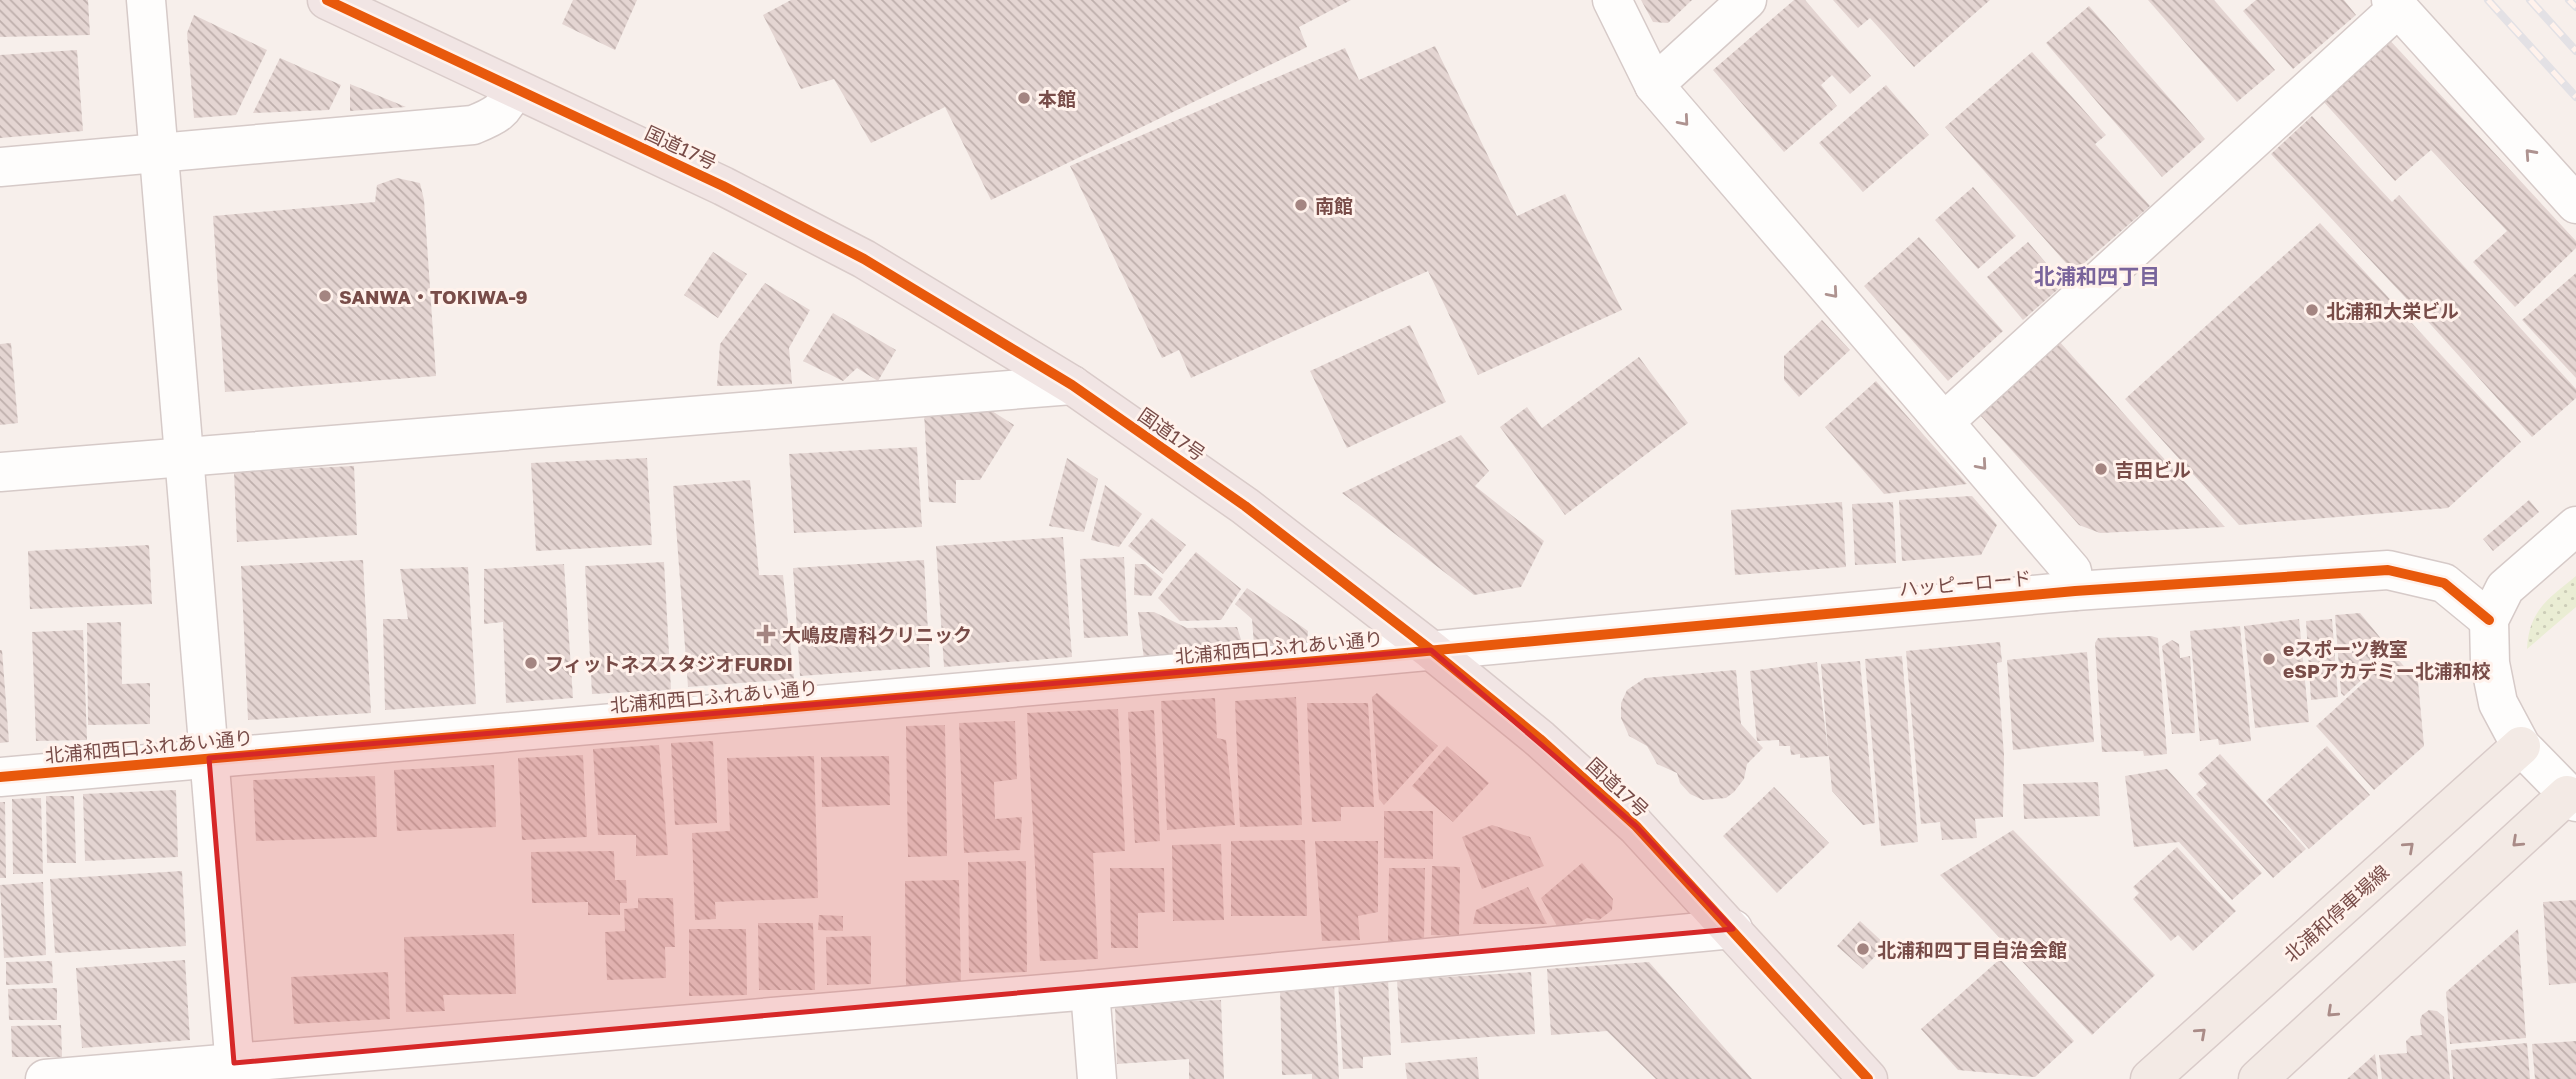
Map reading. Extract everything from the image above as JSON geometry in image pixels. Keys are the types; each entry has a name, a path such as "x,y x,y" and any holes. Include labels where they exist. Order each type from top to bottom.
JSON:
{"highway":[{"name":"国道17号","path":"327,0 365,8 513,89 723,186 863,259 1072,385 1245,506 1431,650 1540,739 1636,826 1868,1079"}],"main road":[{"name":"北浦和停車場線","path":"2150,1079 2521,746"},
{"path":"2258,1079 2572,799"}],"street":[{"path":"146,0 235,1071"},
{"path":"1612,0 1654,85 2072,571 2075,591"},
{"path":"1654,85 1747,0"},
{"path":"1944,422 2395,4 2576,204"},
{"path":"0,167 473,125 495,116 508,104 513,89"},
{"path":"0,472 1072,385"},
{"path":"2572,799 2521,746 2498,703 2490,663 2489,620 2505,587 2576,526"},
{"name":"ハッピーロード","path":"1431,650 2075,591 2388,570 2444,583 2489,620"},
{"name":"北浦和西口ふれあい通り","path":"0,777 1431,650"},
{"path":"45,1079 235,1071 1732,929"},
{"path":"1090,990 1097,1079"}],"highlighted area":[{"path":"1431,650 1636,826 1733,929 234,1063 209,758"}],"green space":[{"path":"2576,576 2576,607 2527,649 2536,615 2549,599"}],"building":[{"path":"0,0 88,0 90,35 0,37"},
{"path":"573,0 637,0 615,50 562,24"},
{"name":"本館","path":"791,0 1351,0 1299,27 1307,47 991,200 945,107 871,143 834,79 801,89 763,15"},
{"path":"1641,0 1692,0 1668,23 1653,22"},
{"path":"1794,0 1805,0 1871,76 1850,94 1832,75 1821,85 1837,106 1784,152 1713,70"},
{"path":"1833,0 1990,0 1914,67 1870,18 1858,28"},
{"path":"2148,0 2214,0 2275,70 2237,102"},
{"path":"2256,0 2344,0 2356,15 2293,69 2243,11"},
{"path":"2089,6 2205,139 2162,177 2046,43"},
{"path":"194,15 267,50 236,115 194,118 187,33"},
{"path":"2385,35 2576,241 2576,248 2515,307 2473,262 2507,231 2431,150 2395,181 2323,101"},
{"name":"南館","path":"1435,46 1517,216 1565,194 1622,310 1478,375 1428,271 1191,378 1179,350 1162,358 1070,166 1345,48 1359,80"},
{"path":"77,50 83,131 0,138 0,55"},
{"path":"2032,52 2106,135 2095,144 2150,206 2074,272 1945,127"},
{"path":"280,58 341,85 329,110 253,113"},
{"path":"350,84 406,107 350,111"},
{"path":"1886,85 1929,135 1863,192 1819,143"},
{"path":"2312,116 2392,202 2399,195 2576,389 2576,398 2532,437 2271,154"},
{"name":"SANWA・TOKIWA-9","path":"397,178 420,183 424,200 436,376 225,392 213,216 375,202 377,185"},
{"path":"1973,187 2016,236 1978,269 1935,220"},
{"name":"北浦和大栄ビル","path":"2320,223 2521,442 2448,508 2239,525 2125,399"},
{"path":"1919,237 2003,331 1948,381 1864,286"},
{"path":"2028,242 2064,284 2023,320 1987,277"},
{"path":"713,252 747,274 718,318 684,295"},
{"path":"2576,273 2576,378 2522,320"},
{"path":"765,283 810,310 789,348 792,384 717,386 720,344"},
{"path":"833,313 896,350 878,381 857,368 843,381 803,361"},
{"path":"1822,320 1850,350 1799,397 1784,380 1784,356"},
{"path":"1410,325 1446,402 1347,448 1310,371"},
{"name":"吉田ビル","path":"2059,341 2225,527 2100,533 2079,525 1979,414"},
{"path":"11,343 18,423 0,425 0,344"},
{"path":"1639,357 1688,423 1565,515 1500,427 1527,407 1542,428"},
{"path":"1876,381 1967,484 1884,494 1825,427"},
{"path":"992,411 1014,425 980,480 956,480 956,503 929,502 924,412"},
{"path":"1461,435 1489,471 1475,486 1544,541 1521,587 1474,595 1342,493"},
{"path":"917,447 922,527 794,533 789,454"},
{"path":"647,458 652,545 536,551 531,463"},
{"path":"1067,458 1098,479 1084,532 1049,526"},
{"path":"354,466 357,535 237,542 234,472"},
{"path":"750,480 759,575 783,575 794,679 688,687 673,486"},
{"path":"1105,485 1142,514 1119,547 1091,540"},
{"path":"1972,496 1997,525 1981,555 1902,561 1899,500"},
{"path":"2529,500 2539,512 2493,551 2483,539"},
{"path":"1842,502 1846,567 1735,575 1731,510"},
{"path":"1893,502 1896,563 1855,565 1852,504"},
{"path":"1152,518 1186,545 1163,574 1128,546"},
{"path":"1063,537 1072,657 944,667 936,546"},
{"path":"149,545 152,604 30,609 28,551"},
{"path":"1196,552 1241,589 1221,620 1180,621 1158,598"},
{"path":"1124,557 1128,636 1084,638 1080,559"},
{"path":"363,560 371,713 248,720 241,566"},
{"path":"924,560 930,667 800,676 793,568"},
{"path":"664,562 671,690 592,694 585,566"},
{"path":"564,564 573,698 506,703 503,622 484,624 484,569"},
{"path":"1135,564 1145,564 1163,579 1151,596 1134,595"},
{"path":"468,567 476,704 385,710 383,619 408,619 400,569"},
{"path":"1247,588 1308,631 1307,643 1254,645 1252,619 1235,604"},
{"path":"1138,612 1154,612 1187,628 1237,627 1245,652 1144,659"},
{"path":"2360,613 2392,652 2344,696 2341,693 2335,615"},
{"path":"2299,619 2309,722 2255,728 2244,626"},
{"path":"2332,619 2338,697 2311,700 2306,621"},
{"path":"121,622 122,684 150,683 150,724 88,725 87,623"},
{"path":"2240,626 2251,741 2219,745 2218,739 2200,741 2190,631"},
{"path":"83,630 87,740 36,741 32,632"},
{"path":"2098,638 2158,638 2167,754 2144,756 2143,751 2102,752 2095,643"},
{"path":"2172,640 2179,644 2180,658 2190,656 2195,733 2172,734 2162,646"},
{"path":"2000,642 2002,662 1997,663 2004,755 2003,817 1975,819 1977,838 1942,840 1940,822 1921,824 1906,651"},
{"path":"0,650 9,742 0,743"},
{"path":"2087,652 2094,742 2013,750 2007,660"},
{"path":"2394,655 2418,682 2424,746 2374,790 2316,726"},
{"path":"1902,656 1918,842 1881,846 1865,659"},
{"path":"1860,661 1875,823 1863,825 1832,791 1829,756 1800,758 1800,754 1791,755 1790,746 1779,746 1779,740 1757,741 1750,671 1817,662 1828,751 1821,664"},
{"path":"1736,670 1741,724 1763,748 1747,764 1744,779 1734,792 1726,798 1703,800 1690,794 1680,783 1677,773 1657,764 1647,746 1629,736 1621,718 1621,703 1627,690 1645,678"},
{"path":"1377,693 1438,746 1384,805 1379,799 1372,697"},
{"path":"1296,697 1302,825 1240,827 1235,701"},
{"path":"1215,698 1217,738 1226,740 1235,825 1167,830 1161,701"},
{"path":"1307,703 1368,703 1374,807 1341,807 1341,821 1312,822"},
{"path":"1118,709 1125,851 1093,853 1098,959 1040,961 1027,713"},
{"path":"1154,710 1160,841 1135,843 1128,712"},
{"path":"1015,721 1017,779 994,782 995,819 1022,817 1020,850 964,853 959,723"},
{"path":"945,725 947,856 908,857 906,726"},
{"path":"713,741 717,823 675,825 671,743"},
{"path":"659,745 668,855 636,856 636,835 598,835 593,749"},
{"path":"1447,746 1489,783 1453,822 1412,786"},
{"path":"2327,746 2370,795 2309,849 2266,801"},
{"path":"2220,754 2306,849 2273,878 2196,794 2207,784 2198,774"},
{"path":"583,755 587,837 522,840 518,758"},
{"path":"814,756 818,898 715,902 716,919 695,920 692,833 730,831 727,758"},
{"path":"889,756 890,805 822,807 821,757"},
{"path":"494,765 496,827 397,831 394,770"},
{"path":"2167,769 2262,873 2232,900 2179,842 2134,847 2125,776"},
{"path":"375,776 377,837 256,841 253,780"},
{"path":"2098,782 2100,816 2024,819 2023,784"},
{"path":"1774,787 1829,843 1777,893 1723,836"},
{"path":"176,790 178,857 85,861 83,794"},
{"path":"46,796 74,796 76,863 47,863"},
{"path":"41,798 43,874 13,874 12,799"},
{"path":"0,802 5,802 6,878 0,878"},
{"path":"1384,811 1433,811 1433,859 1384,858"},
{"path":"1492,825 1530,837 1544,866 1482,889 1462,837"},
{"path":"2013,830 2155,975 2092,1035 1940,875"},
{"path":"1305,840 1307,916 1231,916 1231,841"},
{"path":"1315,841 1378,841 1378,912 1358,916 1360,940 1322,941"},
{"path":"1221,844 1224,920 1173,921 1172,845"},
{"path":"2177,847 2236,911 2193,951 2178,935 2171,941 2133,899 2139,893 2133,887"},
{"path":"614,851 615,880 626,880 627,903 620,903 620,915 588,915 588,902 532,903 531,852"},
{"path":"1026,861 1027,972 969,973 968,862"},
{"path":"1582,863 1613,899 1612,910 1599,920 1587,918 1561,933 1541,898"},
{"path":"1432,866 1460,867 1459,936 1431,935"},
{"path":"1110,868 1164,868 1165,912 1138,913 1138,948 1111,948"},
{"path":"1389,868 1425,868 1424,941 1388,941"},
{"path":"182,871 186,946 55,953 50,879"},
{"path":"959,880 961,984 906,985 905,881"},
{"path":"43,882 46,955 4,958 0,885"},
{"path":"1528,887 1547,924 1473,924 1476,910"},
{"path":"638,898 673,898 675,947 665,947 666,978 607,980 605,932 625,931 624,909 638,908"},
{"path":"2576,900 2576,983 2549,985 2543,902"},
{"path":"819,915 843,916 843,931 818,930"},
{"path":"1860,921 1886,945 1863,969 1837,946"},
{"path":"758,923 813,923 815,990 759,990"},
{"path":"689,929 746,929 747,995 689,996"},
{"path":"2518,929 2526,1038 2450,1044 2446,992"},
{"path":"514,934 516,994 443,995 445,1011 406,1012 404,937"},
{"path":"871,936 871,984 827,985 826,937"},
{"path":"2000,959 2074,1041 2035,1077 1958,1070 1921,1029"},
{"path":"185,960 190,1040 82,1048 76,968"},
{"path":"52,961 53,983 6,985 6,962"},
{"path":"1649,962 1752,1079 1656,1079 1607,1031 1551,1035 1547,969"},
{"path":"388,972 390,1019 294,1024 291,977"},
{"path":"1531,972 1535,1034 1401,1043 1397,980"},
{"path":"1388,977 1391,1055 1363,1057 1363,1068 1343,1069 1338,980"},
{"path":"1334,983 1339,1079 1312,1079 1312,1074 1282,1075 1280,987"},
{"path":"57,988 57,1020 9,1020 8,989"},
{"path":"1221,1000 1224,1079 1189,1079 1189,1059 1117,1064 1115,1004"},
{"path":"2429,1010 2437,1011 2444,1017 2450,1079 2382,1079 2379,1055 2407,1053 2406,1041 2411,1036 2422,1035 2420,1020"},
{"path":"61,1025 62,1057 12,1057 11,1026"},
{"path":"2576,1041 2576,1079 2535,1079 2532,1044"},
{"path":"2527,1043 2530,1079 2453,1079 2451,1050"},
{"path":"2375,1054 2378,1079 2347,1079"},
{"path":"1477,1057 1479,1079 1407,1079 1405,1063"}],"railway":[{"path":"2488,0 2576,97"},
{"path":"2530,0 2576,51"},
{"path":"2569,0 2576,7"}],"cycle path":[{"path":"327,0 723,186 864,259 1072,385 1245,506 1431,650 1540,739 1636,826 1868,1079"},
{"path":"0,777 2075,591 2388,570 2444,583 2489,620"}],"place":[{"name":"本館","path":"1024,98"},
{"name":"南館","path":"1301,205"},
{"name":"SANWA・TOKIWA-9","path":"325,296"},
{"name":"北浦和大栄ビル","path":"2312,310"},
{"name":"吉田ビル","path":"2101,469"},
{"name":"大嶋皮膚科クリニック","path":"766,634"},
{"name":"eスポーツ教室 eSPアカデミー北浦和校","path":"2269,659"},
{"name":"フィットネススタジオFURDI","path":"531,663"},
{"name":"北浦和四丁目自治会館","path":"1863,949"}],"district":[{"name":"北浦和四丁目","path":"2097,276"}]}
